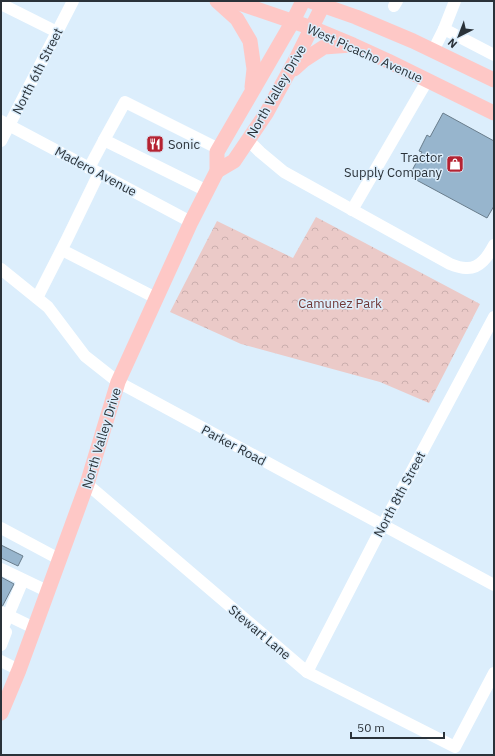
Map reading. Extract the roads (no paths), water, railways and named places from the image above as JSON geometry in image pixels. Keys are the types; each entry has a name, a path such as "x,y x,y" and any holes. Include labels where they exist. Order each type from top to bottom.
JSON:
{"main road":[{"path":"217,1 237,19 250,41 254,69 252,92"},
{"name":"West Picacho Avenue","path":"233,1 312,28 388,60 494,113"},
{"name":"North Valley Drive","path":"1,713 19,670 87,484 118,382 191,222 217,171 217,152 293,21 302,1"},
{"path":"344,1 356,17"},
{"name":"North Valley Drive","path":"217,171 234,161 267,112 312,28 319,2"},
{"name":"West Picacho Avenue","path":"319,2 433,50 494,80"},
{"path":"286,77 304,60 324,47 353,45"}],"street":[{"name":"North 6th Street","path":"1,141 5,123 73,1"},
{"path":"433,50 444,29 455,1"},
{"path":"1,4 57,32"},
{"path":"444,29 494,55"},
{"path":"352,210 427,80"},
{"path":"37,298 62,250 94,170 104,140 125,102 219,149"},
{"name":"Madero Avenue","path":"5,123 191,222"},
{"path":"104,140 207,191"},
{"path":"248,140 284,172 450,264 466,268 477,266 487,258 494,245"},
{"path":"62,250 156,298"},
{"name":"Parker Road","path":"1,269 48,307 85,356 118,382 494,585"},
{"name":"North 8th Street","path":"307,672 383,525 494,318"},
{"name":"Stewart Lane","path":"87,484 307,672 455,747 494,673"},
{"path":"1,528 59,559"},
{"path":"1,569 47,591"},
{"path":"1,645 6,632 1,630 5,614 23,580"},
{"path":"5,614 34,628"},
{"path":"1,661 19,670"}],"place":[{"name":"Sonic","path":"155,144"},
{"name":"Tractor Supply Company","path":"455,164"}],"park label":[{"name":"Camunez Park","path":"340,303"}]}
